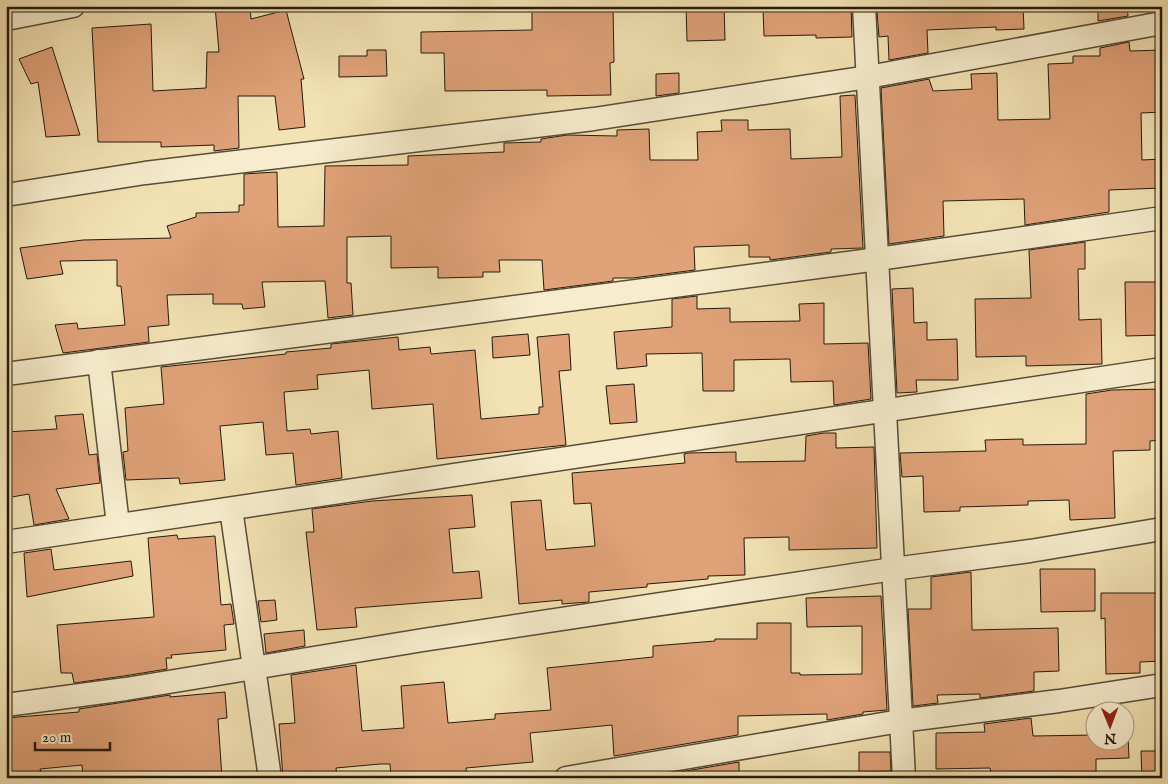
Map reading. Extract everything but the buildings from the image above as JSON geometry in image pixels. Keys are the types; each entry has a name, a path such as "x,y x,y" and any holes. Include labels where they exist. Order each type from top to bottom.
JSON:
{"street":[{"path":"6,19 74,6"},
{"path":"864,6 904,778"},
{"path":"6,195 145,173 594,119 868,77 1162,22"},
{"path":"6,374 878,259 1162,218"},
{"path":"98,362 118,525"},
{"path":"6,542 1162,369"},
{"path":"231,509 270,778"},
{"path":"6,705 893,569 1030,551 1162,529"},
{"path":"566,778 900,721 1059,701 1162,684"}]}
